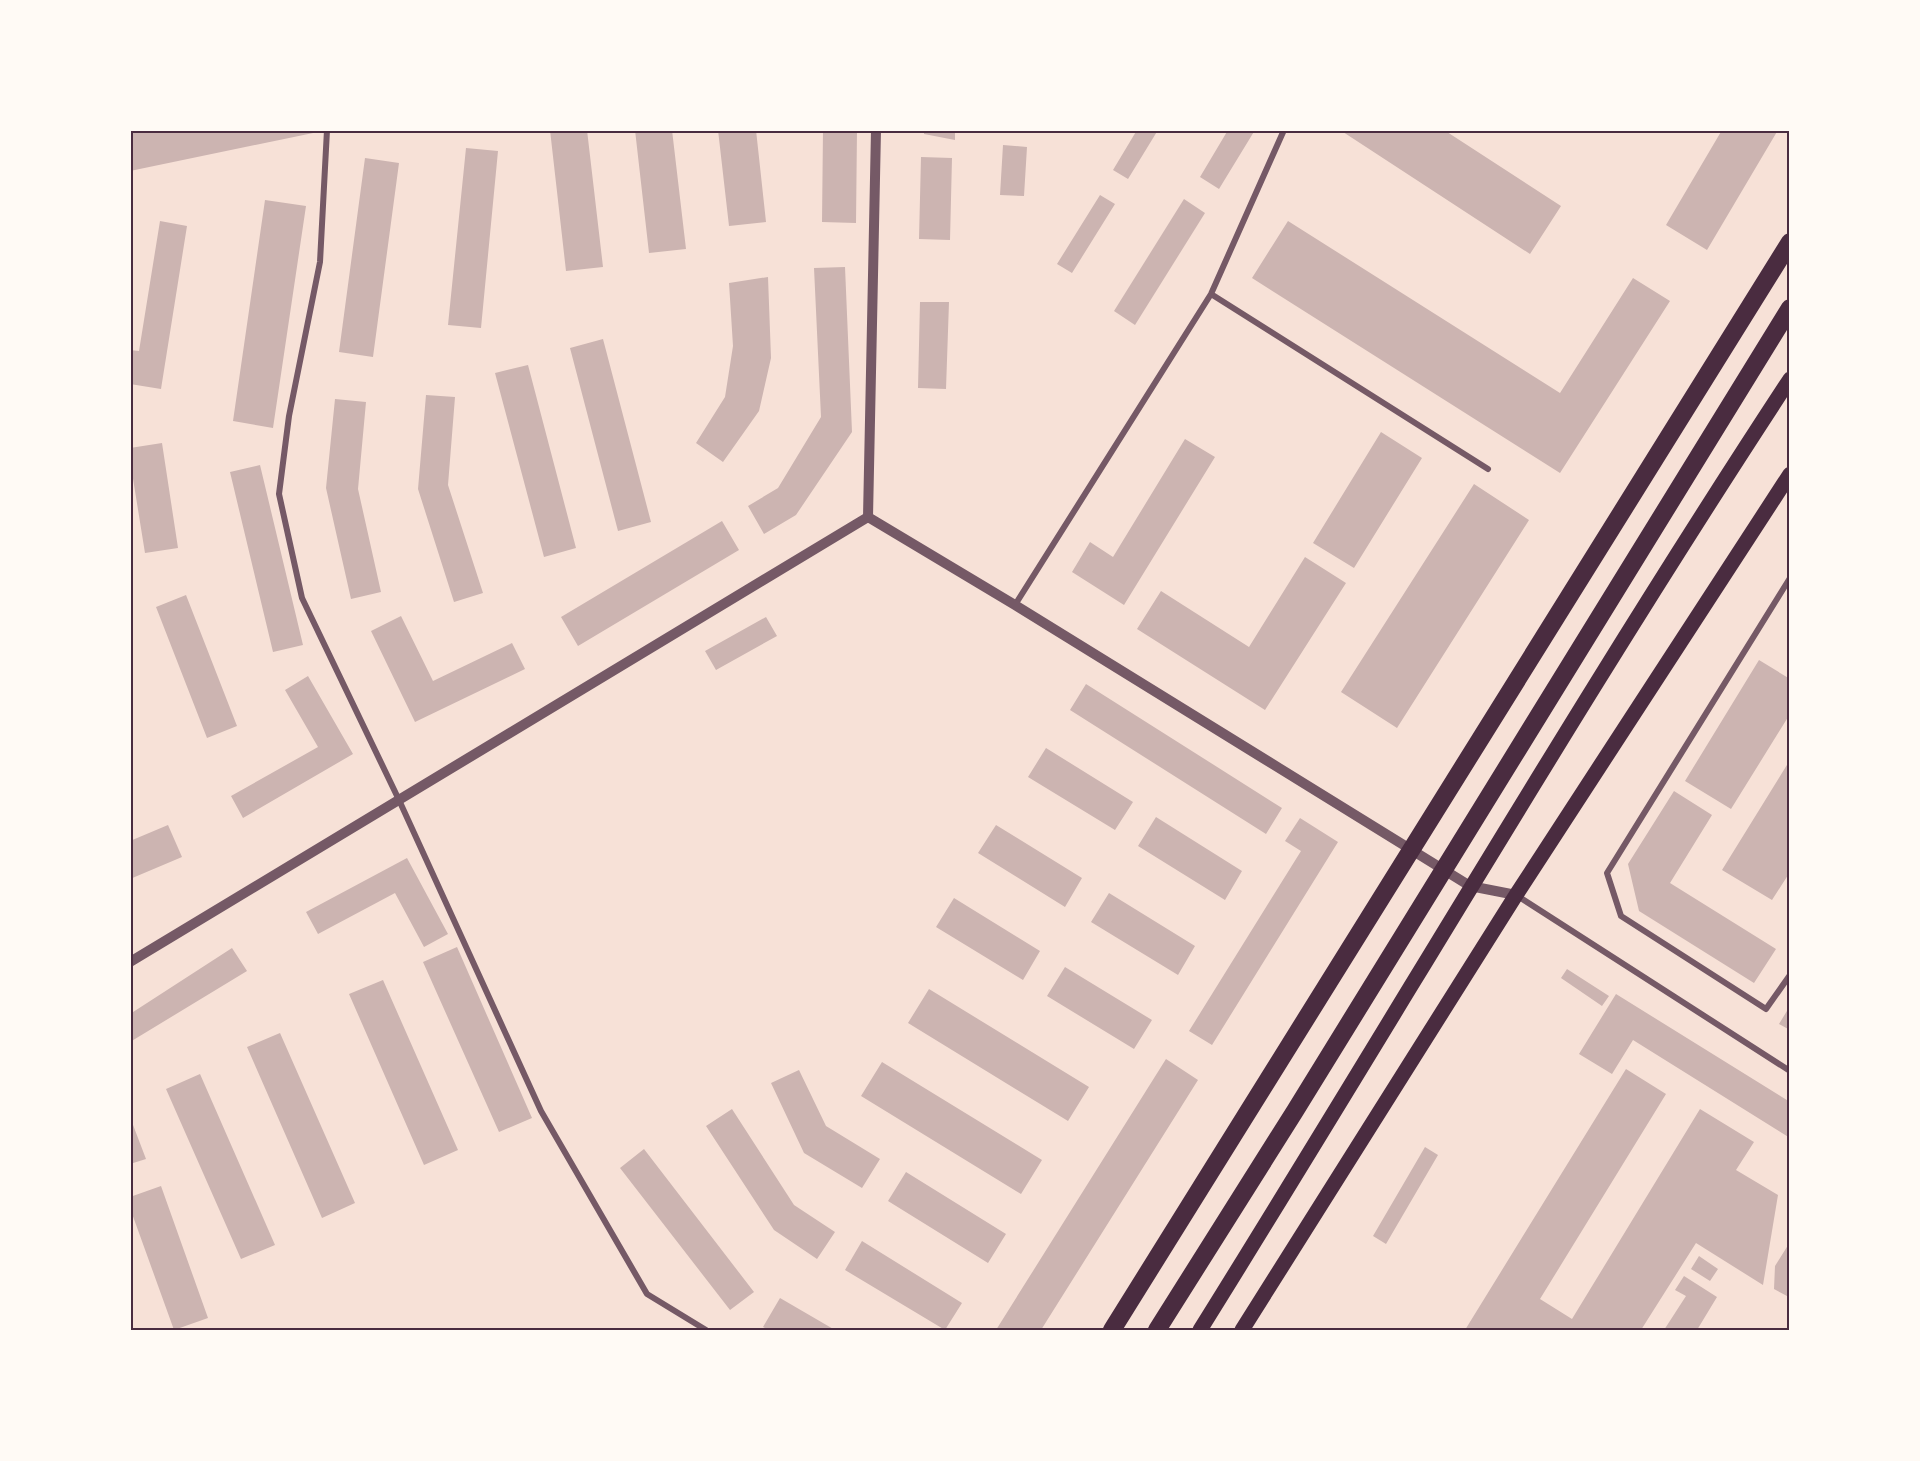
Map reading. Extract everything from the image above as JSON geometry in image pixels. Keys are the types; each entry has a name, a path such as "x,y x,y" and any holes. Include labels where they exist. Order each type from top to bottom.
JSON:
{"highway":[{"path":"1113,1330 1790,242"},
{"path":"1157,1330 1302,1101 1790,309"}],"main road":[{"path":"1200,1330 1470,886 1737,459 1790,380"},
{"path":"1242,1330 1516,895 1790,474"}],"street":[{"path":"327,130 320,262 289,416 279,494 302,598 399,800 547,1121 647,1294 706,1330"},
{"path":"868,517 876,130"},
{"path":"1015,605 1211,294 1284,130"},
{"path":"1211,294 1488,469"},
{"path":"130,962 868,517"},
{"path":"868,517 1470,886 1516,895 1790,1071"},
{"path":"1790,578 1607,873 1621,916 1766,1010 1790,975"}],"building":[{"path":"130,130 318,130 318,132 130,171"},
{"path":"550,130 587,130 603,267 566,271"},
{"path":"635,130 672,130 686,249 649,253"},
{"path":"718,130 756,130 766,222 729,226"},
{"path":"823,130 857,130 856,223 822,222"},
{"path":"924,130 955,130 955,140 924,134"},
{"path":"1137,130 1158,130 1128,179 1113,170"},
{"path":"1228,130 1255,130 1219,189 1200,177"},
{"path":"1340,130 1444,130 1561,206 1530,254"},
{"path":"1722,130 1778,130 1707,250 1666,225"},
{"path":"1003,145 1027,147 1024,196 1000,195"},
{"path":"466,148 498,151 481,328 448,325"},
{"path":"921,157 952,158 950,240 919,239"},
{"path":"365,158 399,163 373,357 339,352"},
{"path":"1100,195 1115,204 1072,273 1057,264"},
{"path":"1184,199 1205,213 1135,325 1114,311"},
{"path":"265,200 306,206 273,428 233,421"},
{"path":"160,221 187,226 161,389 130,384 130,350 139,351"},
{"path":"1288,221 1560,393 1633,278 1670,301 1560,473 1252,278"},
{"path":"845,267 852,432 796,515 764,534 748,506 778,488 821,417 814,268"},
{"path":"768,277 771,358 759,411 723,462 696,443 725,397 733,346 729,283"},
{"path":"920,302 949,302 946,389 918,388"},
{"path":"603,339 651,522 618,531 570,348"},
{"path":"528,365 576,548 544,557 495,373"},
{"path":"426,395 455,397 448,485 483,593 454,602 418,489"},
{"path":"335,399 366,402 358,489 381,592 351,599 326,488"},
{"path":"1381,432 1422,458 1354,568 1313,543"},
{"path":"1185,439 1215,457 1124,605 1072,572 1090,542 1113,557"},
{"path":"162,443 178,548 145,553 130,448"},
{"path":"260,465 303,645 273,652 230,472"},
{"path":"1474,484 1529,520 1397,728 1341,692"},
{"path":"722,521 739,550 578,646 561,617"},
{"path":"1305,557 1346,583 1265,710 1137,629 1161,591 1249,647"},
{"path":"186,595 237,726 207,738 156,607"},
{"path":"401,616 433,681 512,643 525,669 415,722 371,631"},
{"path":"766,617 777,636 716,670 705,651"},
{"path":"1759,660 1790,679 1790,714 1731,809 1685,781"},
{"path":"308,676 353,754 243,818 231,796 318,747 285,690"},
{"path":"1086,684 1282,808 1266,834 1070,710"},
{"path":"1046,748 1133,802 1115,830 1028,777"},
{"path":"1790,760 1790,872 1772,900 1722,870"},
{"path":"1674,791 1712,815 1670,883 1776,949 1754,983 1639,911 1628,864"},
{"path":"1156,817 1242,871 1225,900 1138,846"},
{"path":"1300,818 1338,842 1212,1045 1189,1031 1301,851 1285,841"},
{"path":"168,825 182,857 130,879 130,841"},
{"path":"996,825 1082,878 1065,907 978,853"},
{"path":"407,858 448,934 424,947 395,893 318,934 306,912"},
{"path":"1109,893 1195,946 1178,975 1091,922"},
{"path":"954,898 1040,951 1023,980 936,927"},
{"path":"457,947 532,1118 499,1132 423,962"},
{"path":"232,948 247,971 130,1042 130,1014"},
{"path":"1065,967 1152,1020 1134,1049 1047,996"},
{"path":"1567,969 1609,996 1602,1006 1561,978"},
{"path":"383,980 458,1150 424,1165 349,994"},
{"path":"929,989 1089,1087 1068,1121 908,1023"},
{"path":"1616,994 1790,1102 1790,1138 1633,1040 1612,1074 1579,1054"},
{"path":"1790,1006 1790,1030 1779,1024"},
{"path":"280,1033 355,1203 322,1218 247,1047"},
{"path":"1166,1059 1198,1080 1041,1330 996,1330"},
{"path":"882,1062 1042,1160 1021,1194 861,1096"},
{"path":"1626,1069 1666,1094 1540,1299 1572,1319 1700,1109 1754,1142 1736,1170 1778,1195 1763,1285 1696,1243 1641,1330 1465,1330"},
{"path":"799,1070 826,1126 880,1159 862,1188 804,1153 771,1083"},
{"path":"200,1074 275,1245 241,1259 166,1089"},
{"path":"732,1109 794,1205 835,1232 817,1259 774,1230 706,1126"},
{"path":"130,1117 146,1159 130,1164"},
{"path":"1425,1147 1438,1155 1386,1244 1373,1236"},
{"path":"644,1149 754,1292 730,1310 620,1168"},
{"path":"906,1172 1006,1234 988,1263 888,1201"},
{"path":"161,1186 208,1318 174,1330 130,1208 130,1197"},
{"path":"862,1241 962,1303 945,1330 845,1270"},
{"path":"1790,1242 1790,1292 1787,1296 1774,1289 1775,1266"},
{"path":"1699,1256 1718,1269 1710,1281 1691,1269"},
{"path":"1684,1276 1717,1297 1697,1330 1664,1330 1686,1296 1675,1290"},
{"path":"780,1298 835,1330 769,1330 763,1327"}]}
